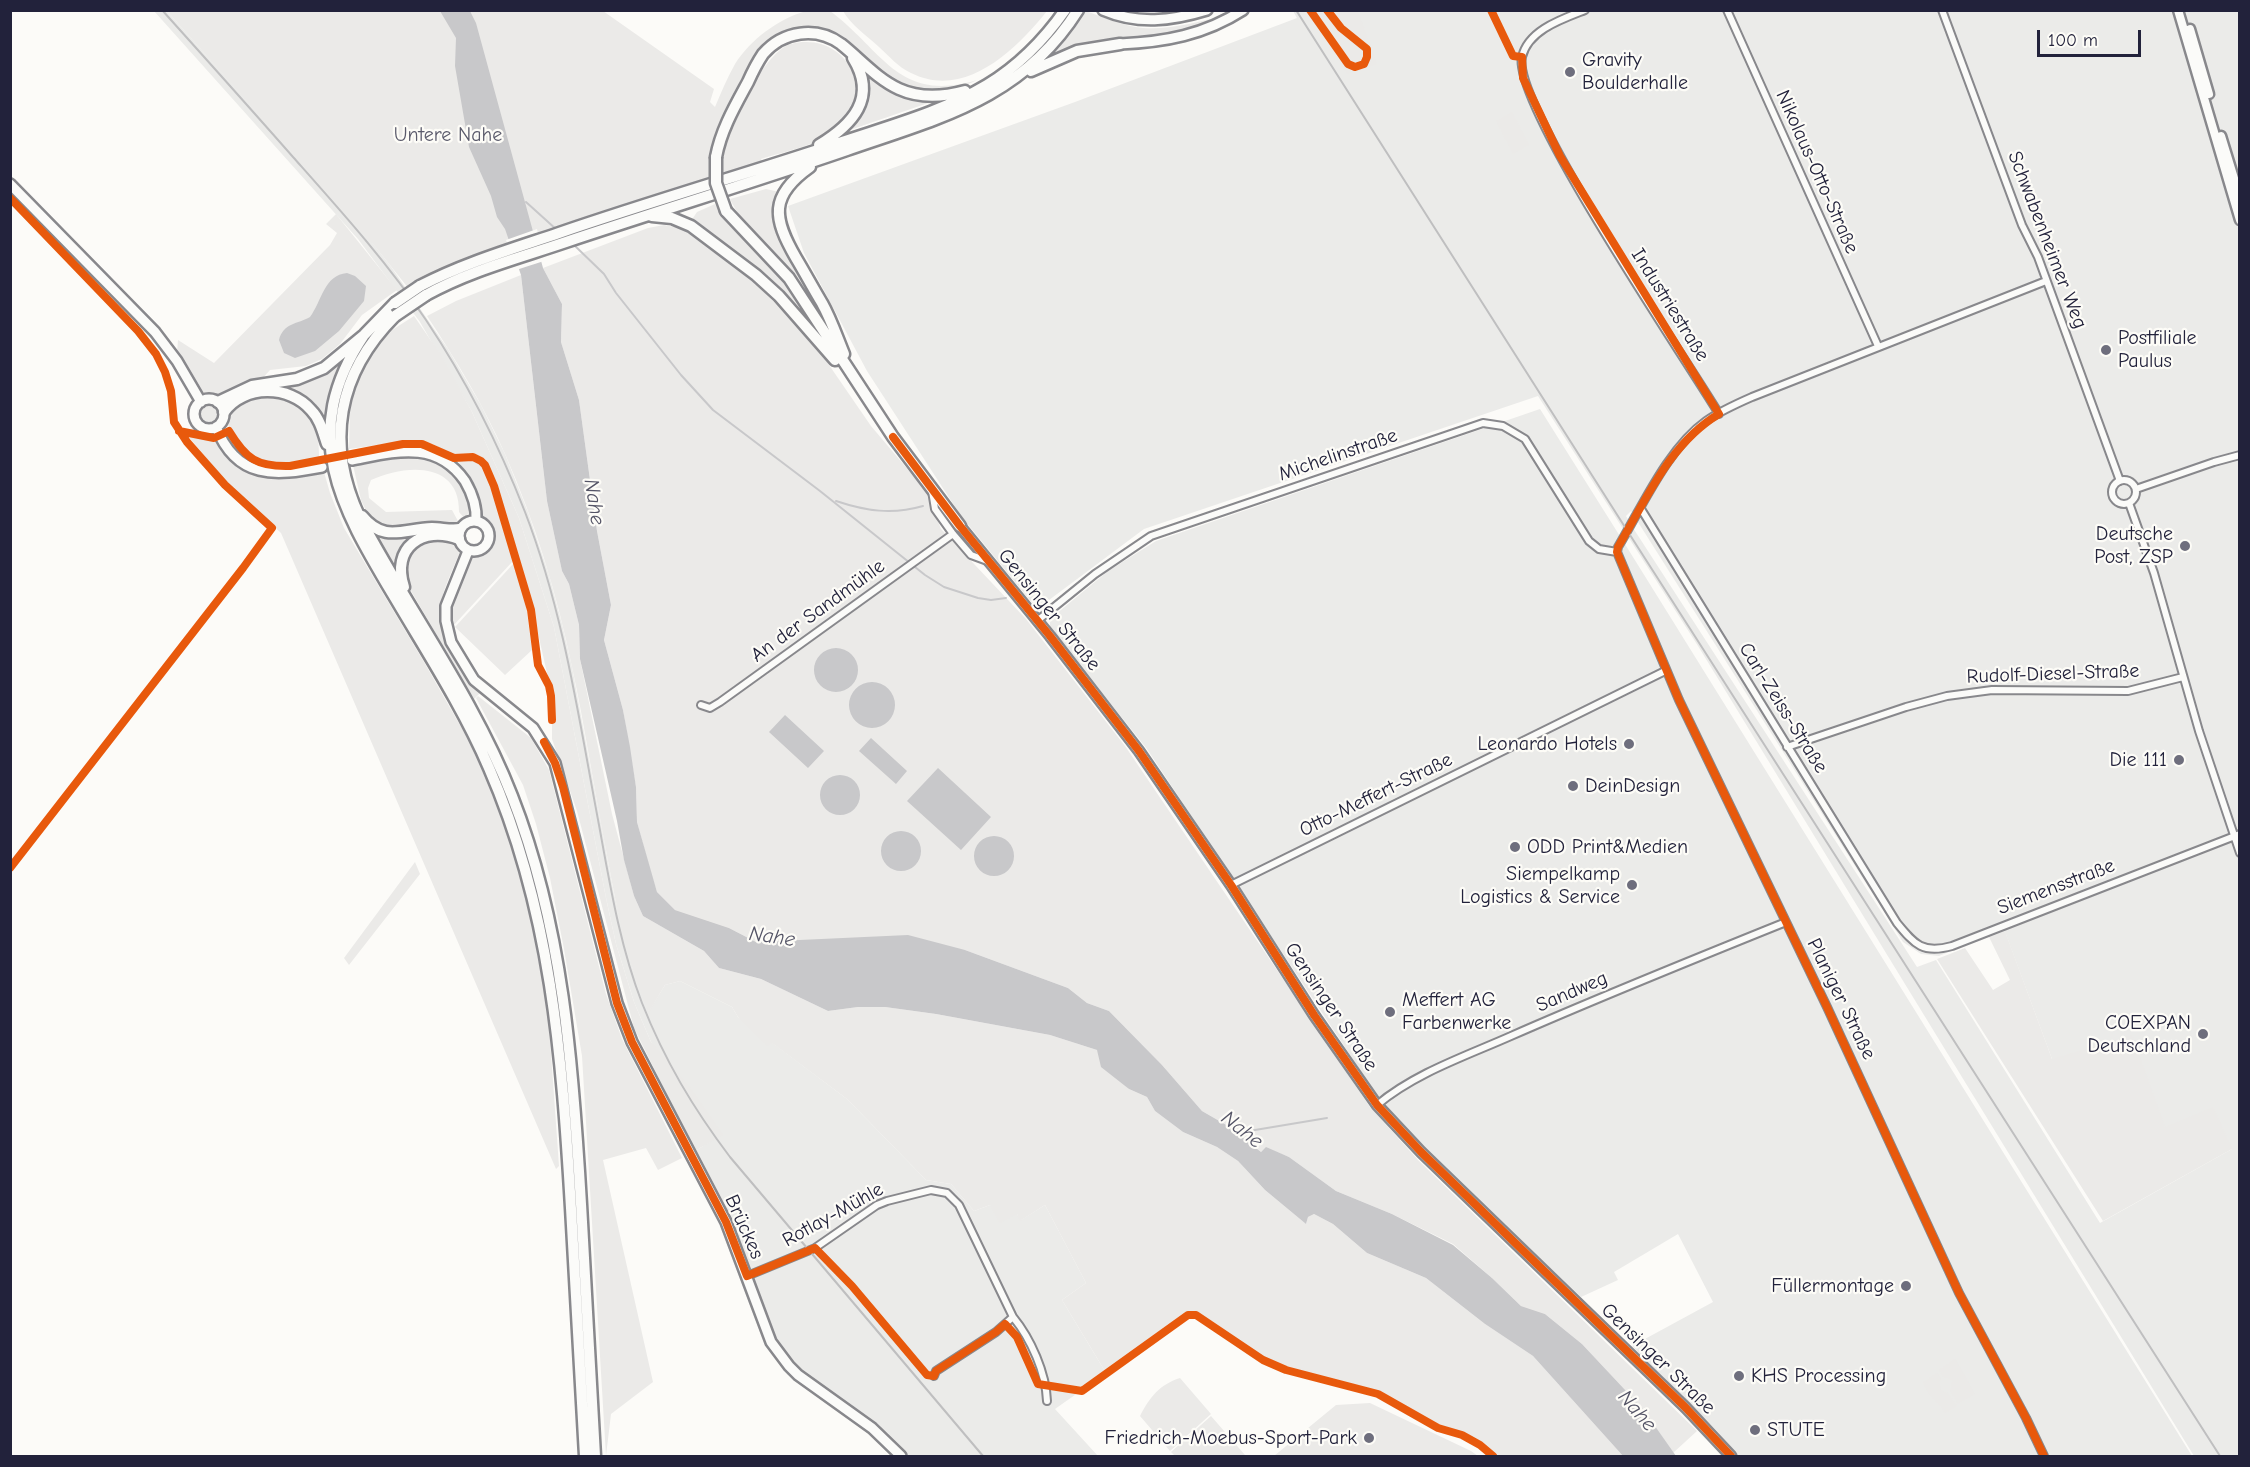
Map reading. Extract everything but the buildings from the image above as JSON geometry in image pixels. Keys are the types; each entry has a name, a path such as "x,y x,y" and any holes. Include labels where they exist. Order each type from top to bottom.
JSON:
{"highway":[{"path":"218,402 252,386 287,381 315,372 333,362 364,335 395,303 423,290 451,283 504,257 947,105 989,84 1027,54 1065,10"},
{"path":"615,220 645,215 820,160 952,114 994,93 1014,79 1048,49 1078,10"},
{"path":"956,530 932,490 857,385 789,278 726,211 716,183 716,157 721,136 758,61 772,46 790,36 803,33 823,35 841,45 891,85 916,95 944,96 989,84"},
{"path":"1014,79 1077,51 1120,44"},
{"path":"803,155 844,129 853,119 859,106 862,85 859,69 852,56 841,45"},
{"path":"820,160 796,176 788,186 780,202 779,221 786,239 826,310 857,385"},
{"path":"645,215 672,218 687,224 756,275 779,296 857,385"},
{"path":"423,290 372,341 354,372 344,401 340,430 340,455 344,478 354,506 465,699 501,770 525,834 542,893 555,950 573,1085 595,1456"},
{"path":"331,455 331,420 335,397 349,359 364,335"},
{"path":"224,412 229,406 257,392 278,391 306,404 316,416 331,455 339,494 355,529 451,692 488,765 517,839 534,897 546,951 560,1045 585,1456"},
{"path":"354,506 370,524 384,532 398,533 429,528 460,534"},
{"path":"409,605 400,573 400,563 407,548 415,541 425,537 460,534"}],"main road":[{"path":"1103,10 1123,17 1150,21 1180,18 1207,10"},
{"path":"1120,44 1159,42 1194,34 1217,25 1243,10"},
{"path":"10,184 155,332 177,361 201,402"},
{"path":"210,399 218,402 224,412 222,421 216,427 205,428 196,420 195,410 201,402 210,399"},
{"path":"216,427 224,442 235,455 246,465 259,471 280,474 322,467"},
{"path":"352,460 405,451 421,452 436,457 450,466 467,484 474,500 476,521"},
{"path":"476,521 486,528 488,540 481,550 468,551 462,546 460,534 467,523 476,521"},
{"name":"Brückes","path":"468,551 446,606 446,621 451,642 474,680 533,728 555,763 616,1003 632,1042 734,1239 771,1342 789,1366 812,1386 872,1428 901,1456"}],"street":[{"name":"Industriestraße","path":"1585,10 1555,22 1533,37 1522,57 1523,78 1560,156 1719,414"},
{"name":"Nikolaus-Otto-Straße","path":"1727,10 1878,346"},
{"name":"Schwabenheimer Weg","path":"1942,10 2022,225 2038,257 2120,481"},
{"path":"2178,10 2240,220"},
{"path":"2184,10 2240,198"},
{"path":"1617,552 1618,546 1665,468 1686,440 1706,421 1752,397 2046,281"},
{"name":"Michelinstraße","path":"1037,621 1095,574 1151,536 1483,423 1503,426 1525,440 1589,541 1599,549 1617,552"},
{"path":"2136,489 2240,455"},
{"path":"2120,481 2129,482 2136,489 2135,497 2129,503 2121,504 2113,497 2112,489 2120,481"},
{"path":"2129,503 2154,573 2183,677 2237,836 2240,854"},
{"name":"Carl-Zeiss-Straße","path":"1641,509 1897,924"},
{"name":"An der Sandmühle","path":"701,705 710,708 720,702 956,530"},
{"name":"Gensinger Straße","path":"956,530 990,562 1138,751 1231,885 1314,1015 1377,1105 1429,1160 1686,1407 1731,1456"},
{"name":"Planiger Straße","path":"1617,552 1665,670 1871,1101 1959,1293 2026,1418 2043,1456"},
{"name":"Otto-Meffert-Straße","path":"1231,885 1665,670"},
{"name":"Rudolf-Diesel-Straße","path":"1787,747 1897,709 1947,696 1992,690 2128,691 2183,677"},
{"name":"Siemensstraße","path":"1897,924 1916,945 1933,950 1940,949 2237,836"},
{"name":"Sandweg","path":"1377,1105 1429,1073 1498,1042 1606,995 1786,922"},
{"name":"Rotlay-Mühle","path":"747,1276 815,1248 877,1205 931,1190 946,1193 959,1205 1013,1317 1022,1328 1046,1385 1047,1401"},
{"path":"934,1376 936,1371 996,1332 1013,1317"}],"shaded area":[{"path":"154,11 167,11 364,232 448,349 481,405 505,454 549,575 572,667 614,894 633,969 649,1011 665,985 680,981 732,1007 738,1017 847,1099 926,1180 951,1184 974,1211 990,1205 1017,1214 1021,1220 1045,1205 1086,1283 1062,1300 1106,1373 1055,1409 1098,1456 893,1456 857,1423 793,1378 772,1354 759,1328 739,1265 724,1228 686,1157 711,1141 651,1042 634,1002 616,944 606,898 554,627 519,518 472,412 420,322 358,239"},
{"path":"1293,11 2239,11 2239,1456 2194,1456 1698,646 1538,396 1144,529 1037,609 961,516 867,371 804,253 788,206 1075,102 1297,18","holes":["1631,511 1903,942 1921,954 1939,956 2004,929 2052,1059 2165,1127 2232,1149 2100,1223 1936,960 1917,967 1635,531 1626,516"]},
{"path":"1540,409 2192,1456 1738,1456 1718,1432 1632,1346 1713,1302 1678,1234 1614,1272 1618,1280 1581,1297 1418,1143 1374,1091 1147,749 1050,628 1050,619 1108,571 1156,541"}],"green space":[{"name":"Untere Nahe","path":"809,10 830,11 894,69 910,79 928,85 950,86 977,80 950,90 930,92 911,89 888,78 852,46 828,34 807,30 788,34 772,44 757,59 724,118 733,128 758,76 782,48 799,42 821,44 834,50 845,60 856,85 856,99 851,113 833,133 803,147 761,159 763,163 409,289 373,244 167,11 603,11 714,89 710,102 715,107 735,64 757,39 785,19"},
{"path":"843,11 1047,11 1020,41 988,67 970,76 951,80 931,80 906,71 859,30"},
{"path":"1085,11 1143,28 1175,26 1228,15 1173,36 1089,43 1045,60"},
{"path":"1306,11 1358,11 1377,64 1347,74"},
{"path":"861,64 934,101 847,131 855,122"},
{"path":"1512,112 1529,145 1513,154 1496,121"},
{"path":"766,189 779,192 777,201 808,285 837,346 791,274 747,225 730,199"},
{"path":"715,204 726,222 784,282 823,343 691,221 697,212"},
{"path":"336,214 397,290 362,315 340,344 322,359 306,366 270,370 261,380 221,397 201,392 177,353 178,340 214,363 330,245 337,233 326,224"},
{"path":"664,225 685,229 747,275 827,362 871,426 926,491 941,529 1026,619 1125,746 1370,1107 1418,1160 1697,1431 1673,1453 1643,1409 1582,1344 1545,1314 1521,1306 1453,1244 1392,1214 1336,1191 1289,1157 1266,1148 1261,1152 1228,1126 1202,1111 1162,1065 1109,1011 1087,1003 1068,988 965,950 756,942 729,928 675,910 657,892 637,822 636,787 623,710 604,640 611,605 597,531 579,400 561,342 562,304 543,268 648,228"},
{"path":"521,275 547,501 562,571 569,584 579,625 580,659 612,814 634,896 643,916 704,951 719,968 761,979 828,1011 858,1007 885,1007 936,1014 1050,1035 1097,1050 1129,1089 1147,1097 1155,1111 1183,1132 1217,1147 1238,1161 1265,1190 1306,1224 1308,1217 1314,1214 1333,1224 1367,1253 1426,1278 1485,1324 1533,1356 1623,1456 1493,1456 1480,1445 1462,1435 1438,1428 1378,1394 1286,1370 1263,1360 1196,1315 1188,1315 1106,1373 1062,1300 1086,1283 1045,1205 1020,1221 1017,1214 1000,1223 990,1205 974,1211 951,1184 926,1180 847,1099 772,1043 767,1046 738,1017 732,1007 680,981 665,985 649,1012 634,973 623,932 572,667 544,559 526,506 497,436 469,384 427,316 456,301"},
{"path":"414,316 441,355 472,412 519,518 554,627 606,898 616,944 634,1002 651,1042 691,1089 723,1135 695,1151 634,1028 577,811 552,739 552,695 532,607 483,458 513,561 452,627 454,600 464,572 473,557 489,546 492,539 470,478 455,455 432,444 407,441 349,449 353,390 361,371 389,332"},
{"path":"342,360 332,386 325,426 280,386 312,379"},
{"path":"268,396 292,402 308,414 317,433 319,457 275,464 259,460 244,448 228,425 228,414 246,401"},
{"path":"205,404 213,404 219,410 219,418 213,424 205,424 199,418 199,410"},
{"path":"194,427 214,435 238,464 261,477 283,479 324,472 344,528 424,662 484,770 515,853 526,893 548,1011 559,1166 556,1169 281,533 228,484 188,436 187,431"},
{"path":"396,457 430,462 449,472 463,489 469,510 465,519 459,512 457,495 450,483 441,475 414,470 399,471 371,480 368,488 369,498 386,512 452,510 459,523 454,526 390,530 377,524 368,515 361,500 353,465"},
{"path":"374,532 415,534 416,536 399,555 396,570"},
{"path":"427,541 451,543 458,549 459,554 442,597 440,623 452,655 480,693 474,699 407,584 405,568 407,558 414,549"},
{"path":"514,563 526,605 532,650 505,675 455,627"},
{"path":"478,696 531,738 549,770 606,994 622,1039 682,1158 658,1170 646,1148 603,1160 653,1382 611,1414 606,1456 582,1056 564,949 550,878 523,785 476,698"},
{"path":"415,862 420,874 349,965 344,958"},
{"path":"2005,931 2052,1059 2132,1035 2165,1127 2213,1107 2232,1149 2103,1221 1937,959 1965,948 1993,990 2010,980 1989,937"},
{"path":"1955,1359 1975,1394 1958,1404 1950,1390 1952,1381 1944,1378 1939,1370"},
{"path":"1937,1373 1941,1379 1939,1383 1941,1390 1948,1393 1957,1406 1945,1413 1928,1393 1923,1382"},
{"path":"1180,1378 1211,1414 1170,1451 1140,1416 1156,1392 1166,1384"},
{"name":"Friedrich-Moebus-Sport-Park","path":"1370,1403 1478,1456 1274,1456 1336,1405"},
{"path":"1211,1416 1245,1455 1175,1456 1171,1452"}],"water":[{"name":"Nahe","path":"440,11 470,11 476,23 543,268 562,304 561,342 579,400 597,531 611,605 604,640 623,710 630,747 636,787 637,822 657,892 675,910 729,928 756,942 908,935 965,950 1068,988 1087,1003 1109,1011 1162,1065 1202,1111 1228,1126 1261,1152 1266,1147 1289,1157 1336,1191 1392,1214 1453,1245 1521,1306 1545,1314 1582,1344 1643,1409 1676,1456 1623,1456 1533,1356 1485,1324 1426,1278 1367,1253 1333,1224 1314,1214 1308,1217 1306,1224 1265,1190 1238,1161 1217,1147 1183,1132 1155,1111 1147,1097 1129,1089 1101,1067 1097,1050 1050,1035 936,1014 885,1007 858,1007 828,1011 761,979 719,968 704,951 643,916 634,896 624,860 580,659 579,625 569,584 562,571 547,501 521,275 505,229 497,217 491,196 469,147 455,66 456,38"},
{"path":"347,273 355,276 366,286 364,301 339,331 315,351 295,358 284,353 279,340 284,330 310,317 333,278"},
{"path":"836,648 852,654 858,670 852,686 836,692 820,686 814,670 820,654"},
{"path":"872,682 888,689 895,705 888,721 872,728 856,721 849,705 856,689"},
{"path":"785,715 824,751 808,768 769,732"},
{"path":"871,738 907,771 896,784 859,751"},
{"path":"938,768 991,817 961,850 907,801"},
{"path":"840,775 854,781 860,795 854,809 840,815 826,809 820,795 826,781"},
{"path":"901,831 915,837 921,851 915,865 901,871 887,865 881,851 887,837"},
{"path":"994,836 1002,837 1008,842 1013,848 1013,864 1008,870 1002,875 994,876 986,875 980,870 975,864 974,856 975,848 980,842 986,837"}],"pier":[{"path":"537,229 544,261 516,270 506,240"}],"waterway":[{"path":"526,202 557,230"},
{"path":"573,244 604,274 616,293 681,375 713,410 925,575 944,587 978,598 991,600 1006,598"},
{"path":"836,501 879,511 923,506"},
{"name":"Nahe","path":"1232,1131 1249,1131 1327,1118"}],"railway":[{"path":"162,10 362,237 426,320 468,389 515,487 539,550 569,667 622,937 634,981 660,1045 704,1120 730,1157 983,1456"},
{"path":"1296,10 2220,1456"}],"cycle path":[{"path":"1310,10 1348,64 1355,67 1364,64 1367,49 1341,28 1327,10"},
{"path":"1491,10 1513,56 1522,57 1523,78 1560,156 1719,414 1686,440 1673,456 1649,492 1617,552 1679,700 1827,1007 1959,1293 2044,1456"},
{"path":"10,198 138,331 156,354 165,372 171,391 174,422 187,442 225,485 272,528 10,868"},
{"path":"179,431 214,438 229,431 247,455 261,463 279,466 290,466 403,444 422,444 454,458 473,457 481,461 494,486 531,610 538,665 549,686 551,696 552,720"},
{"path":"893,437 960,526 1050,636 1139,751 1231,885 1314,1015 1377,1105 1421,1152 1686,1408 1731,1456"},
{"path":"544,742 555,763 563,787 617,1003 632,1042 726,1222 747,1276 815,1248 852,1286 927,1375 934,1376 936,1371 1005,1324 1017,1337 1038,1384 1082,1391 1188,1315 1196,1315 1263,1360 1286,1370 1378,1394 1438,1428 1462,1435 1480,1445 1493,1456"}],"place":[{"name":"Gravity Boulderhalle","path":"1570,72"},
{"name":"Postfiliale Paulus","path":"2106,350"},
{"name":"Deutsche Post, ZSP","path":"2185,546"},
{"name":"Leonardo Hotels","path":"1629,744"},
{"name":"Die 111","path":"2179,760"},
{"name":"DeinDesign","path":"1573,786"},
{"name":"ODD Print&Medien","path":"1515,847"},
{"name":"Siempelkamp Logistics & Service","path":"1632,885"},
{"name":"Meffert AG Farbenwerke","path":"1390,1012"},
{"name":"COEXPAN Deutschland","path":"2203,1034"},
{"name":"Füllermontage","path":"1906,1286"},
{"name":"KHS Processing","path":"1739,1376"},
{"name":"STUTE","path":"1755,1430"},
{"name":"Friedrich-Moebus-Sport-Park","path":"1369,1438"}]}
